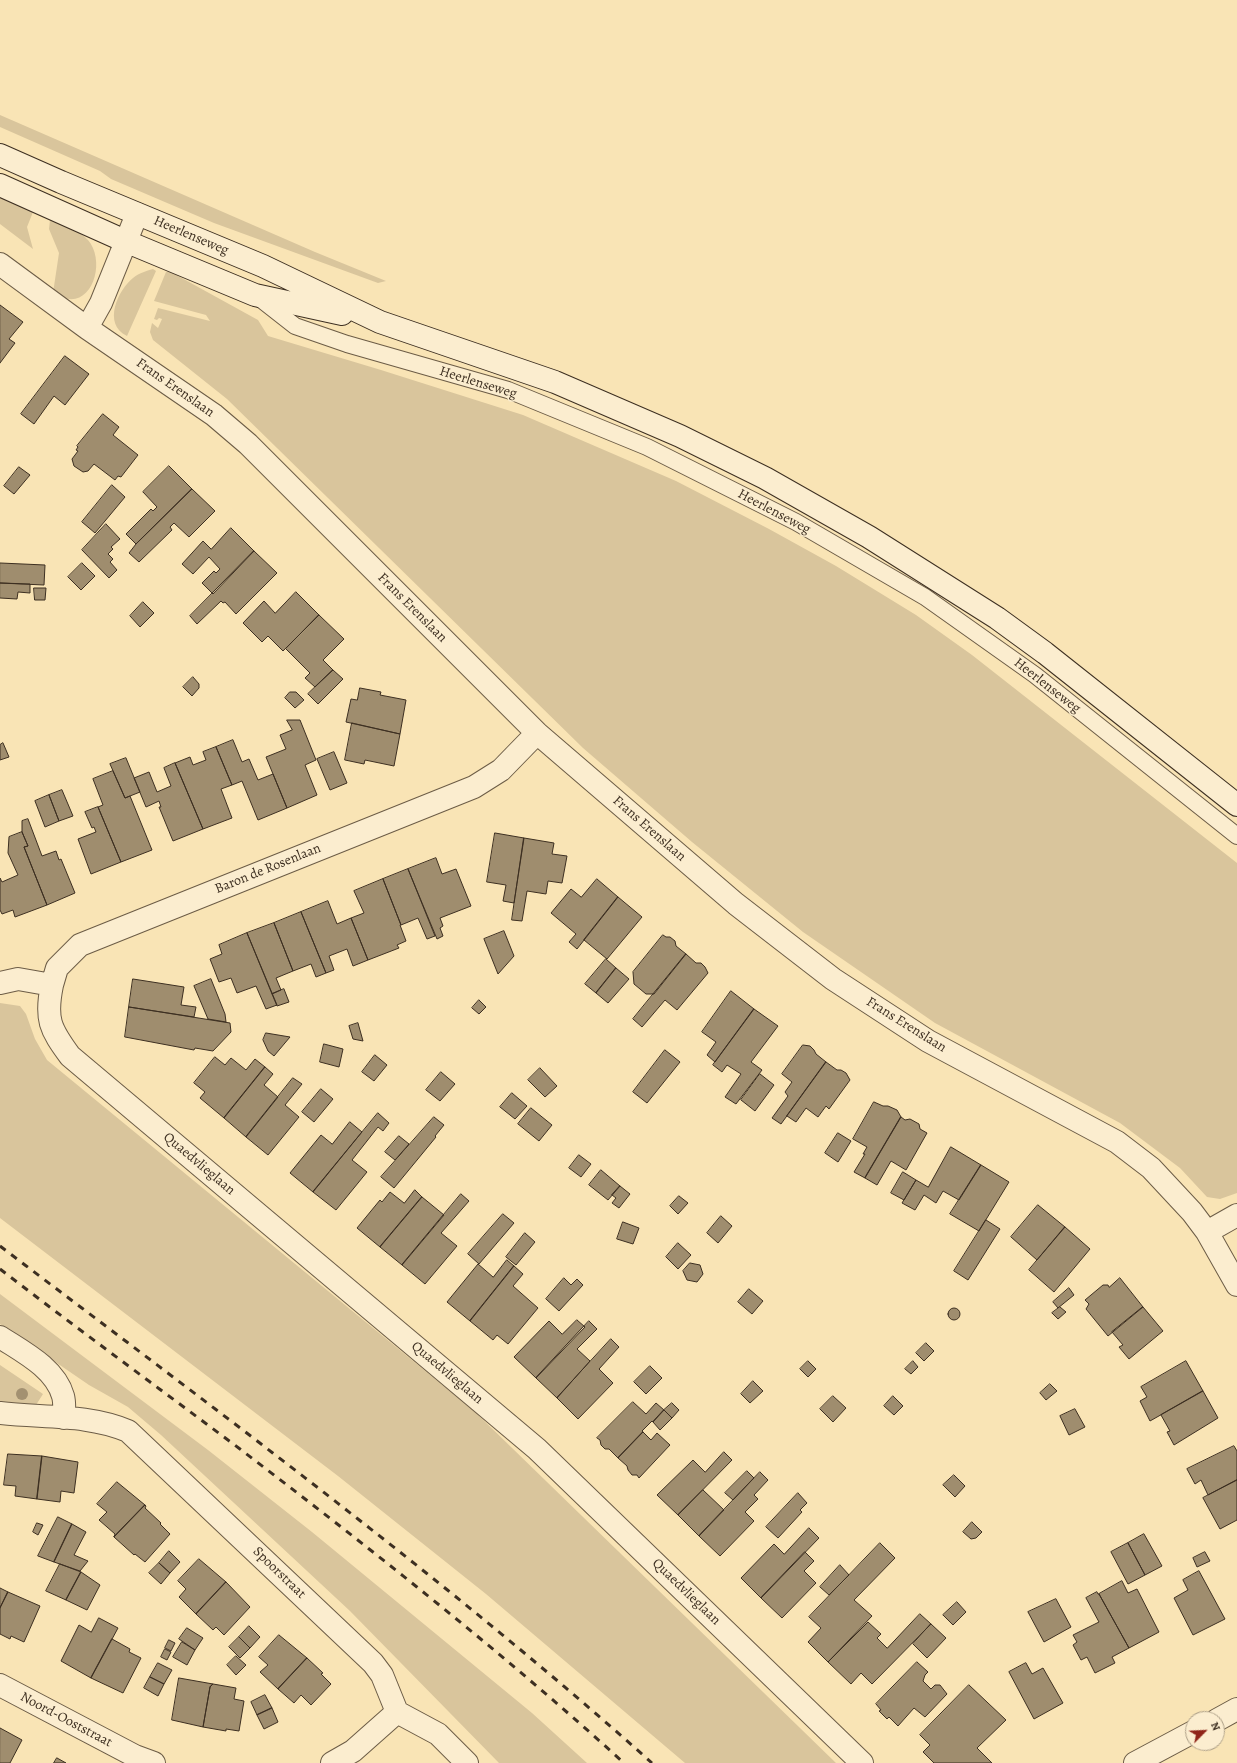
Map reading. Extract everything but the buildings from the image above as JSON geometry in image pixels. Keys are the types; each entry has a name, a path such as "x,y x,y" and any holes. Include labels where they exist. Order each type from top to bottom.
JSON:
{"street":[{"name":"Heerlenseweg","path":"0,155 136,214 263,266 380,322 555,382 680,436 764,478 868,537 997,618 1045,653 1237,805"},
{"name":"Heerlenseweg","path":"0,185 125,241 255,295 380,322"},
{"path":"87,328 102,303 136,214"},
{"name":"Frans Erenslaan","path":"0,264 87,328 214,415 248,444 537,733 736,904 833,979 928,1041 1117,1142 1151,1168 1192,1212 1207,1232 1237,1285"},
{"name":"Baron de Rosenlaan","path":"52,985 57,968 80,945 474,787 501,770 537,733"},
{"path":"0,983 18,979 52,985"},
{"name":"Quaedvlieglaan","path":"52,985 49,999 48,1018 56,1037 70,1056 537,1449 862,1763"},
{"path":"1207,1232 1237,1215"},
{"path":"0,1337 49,1371 64,1398 64,1418"},
{"name":"Spoorstraat","path":"0,1413 92,1419 108,1423 128,1431 136,1437 373,1663 382,1675 396,1712"},
{"name":"Noord-Ooststraat","path":"0,1685 135,1756 154,1763"},
{"path":"1225,1716 1237,1709"},
{"path":"332,1763 353,1751 396,1712 438,1734 467,1763"},
{"path":"1135,1763 1185,1736"}],"lane":[{"name":"Heerlenseweg","path":"255,295 295,326 347,344 508,390 647,447 796,522 925,597 1029,670 1237,836"}],"shaded area":[{"path":"0,115 315,252 386,281 378,283 214,223 111,179 100,171 0,127"},
{"path":"0,196 33,212 27,227 33,249 0,224"},
{"path":"50,220 80,233 88,240 93,249 96,259 94,280 83,296 74,299 64,298 53,293 59,253 49,229"},
{"path":"153,269 156,271 127,336 119,331 115,324 115,307 118,298 127,283 133,278 140,273"},
{"path":"169,271 258,320 268,336 523,415 676,481 769,529 836,566 916,615 972,655 1237,863 1237,1193 1220,1199 1207,1197 1180,1168 1120,1123 935,1023 803,932 692,842 583,748 227,399 153,340 150,332 152,323 158,328 162,319 154,319 158,308 210,321 206,315 154,301 166,272"},
{"path":"0,1003 20,1006 26,1014 35,1039 47,1060 474,1411 836,1763 685,1763 486,1594 338,1476 0,1218"},
{"path":"0,1294 208,1450 312,1532 532,1713 587,1763 499,1763 350,1611 161,1435 128,1407 89,1385 0,1324"},
{"path":"0,1365 43,1394 36,1405 0,1401"}],"railway":[{"path":"0,1246 249,1435 413,1562 574,1695 652,1763"},
{"path":"0,1269 240,1449 387,1563 531,1681 624,1763"}]}
